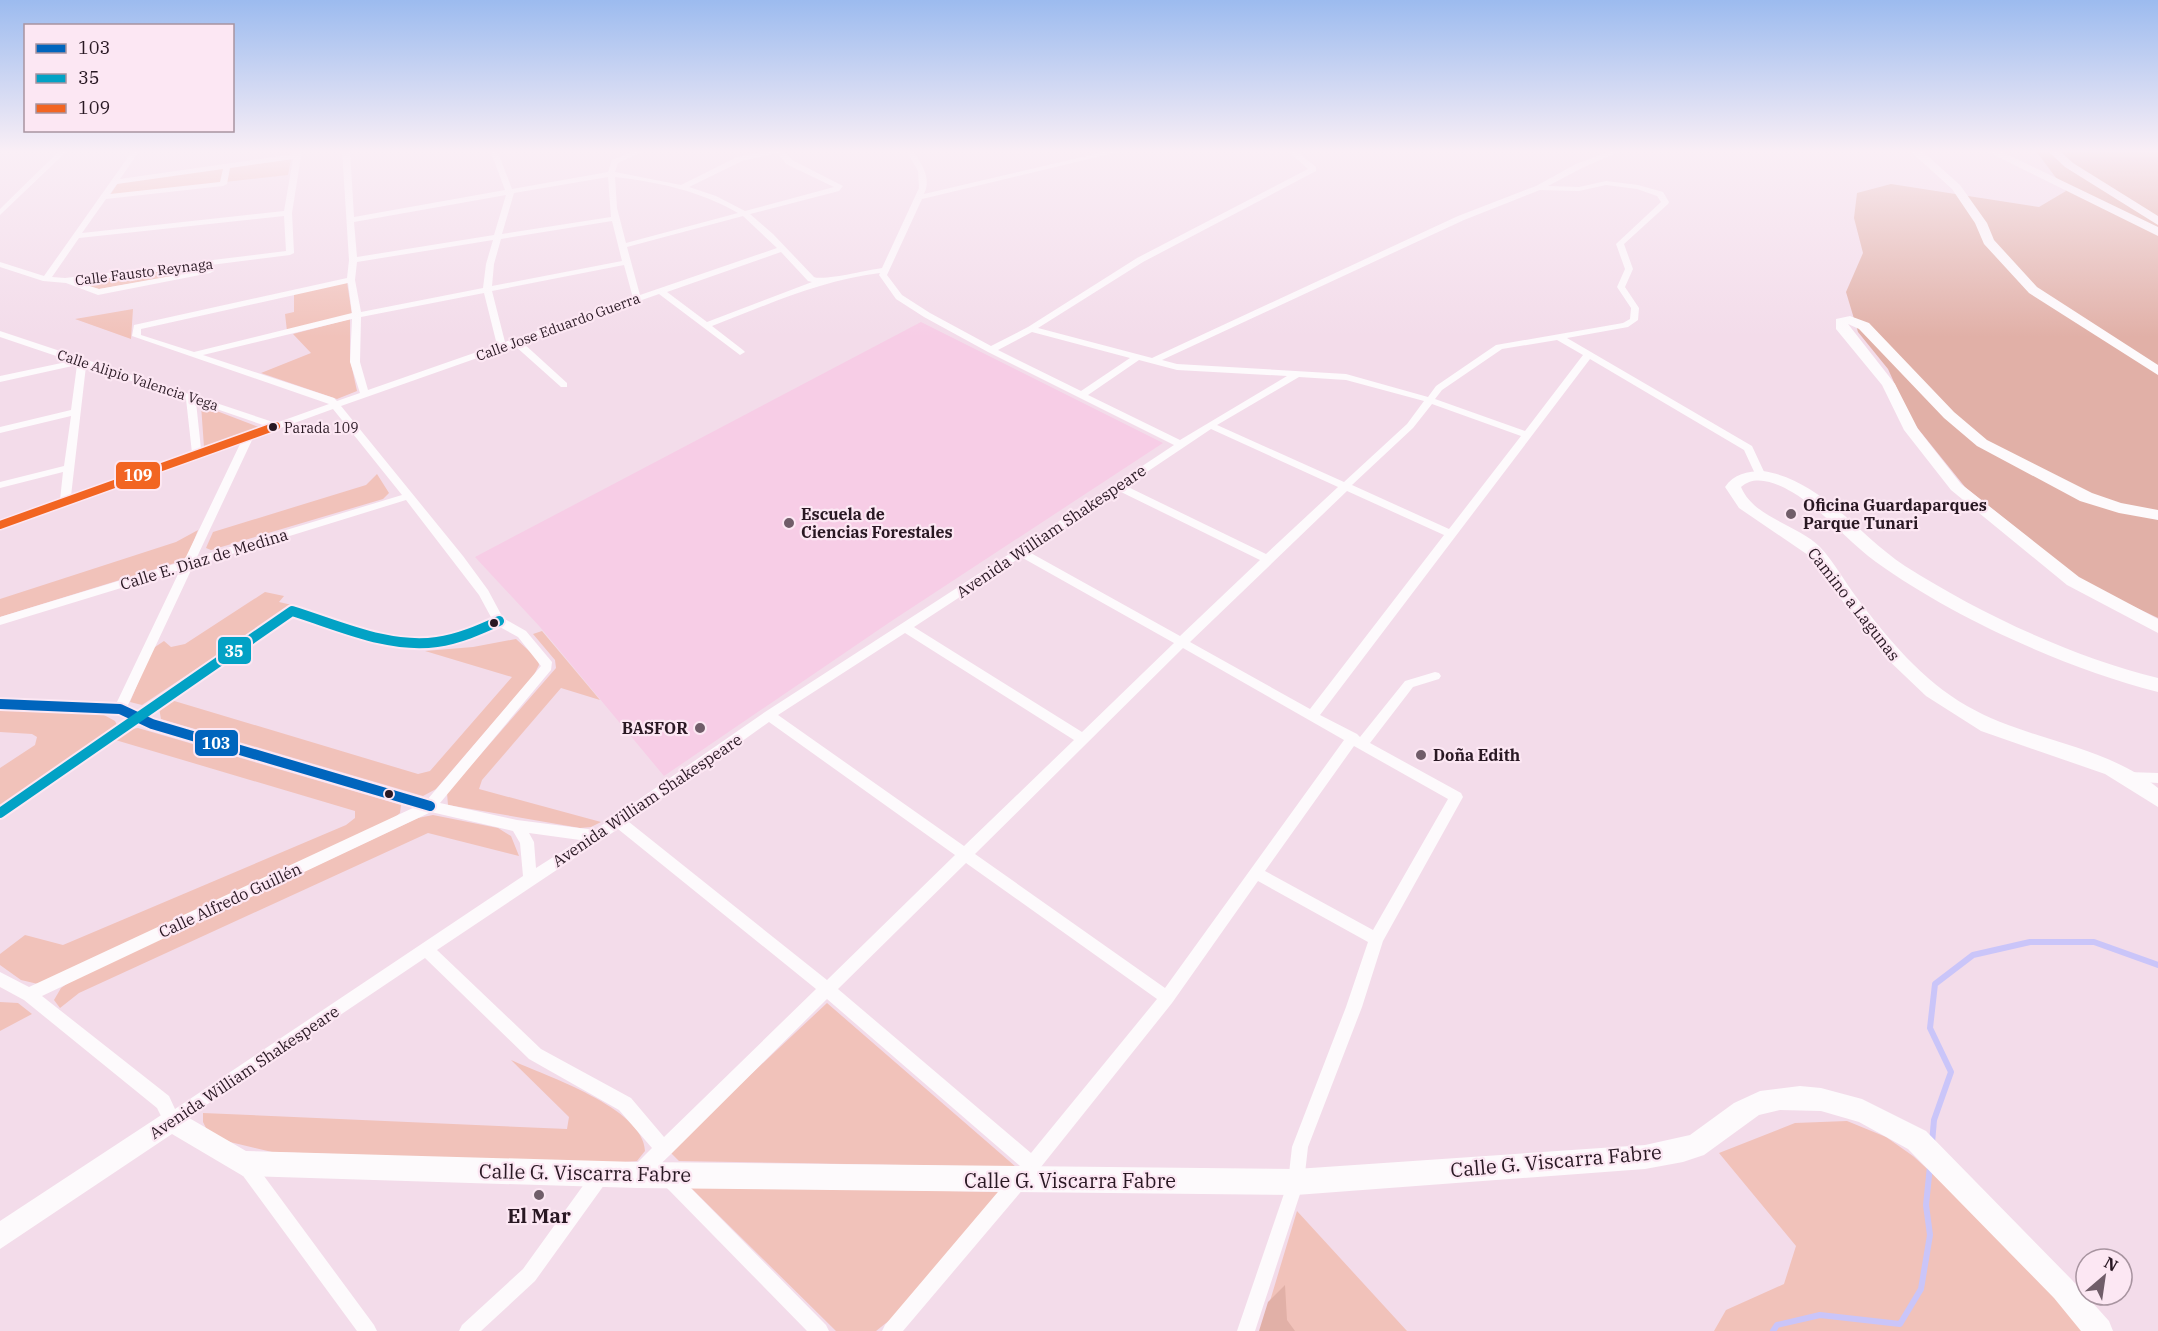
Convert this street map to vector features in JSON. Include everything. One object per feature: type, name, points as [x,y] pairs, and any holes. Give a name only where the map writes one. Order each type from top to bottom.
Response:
[{"type":"street","points":[[46,279],[93,212]]},
{"type":"street","points":[[350,212],[353,260],[351,280],[357,315],[355,362],[365,394]]},
{"type":"street","points":[[350,220],[397,212]]},
{"type":"street","points":[[502,347],[487,289],[504,212]]},
{"type":"street","points":[[615,212],[637,298]]},
{"type":"street","points":[[623,246],[746,212]]},
{"type":"street","points":[[912,212],[883,275],[899,297],[991,350],[1180,444]]},
{"type":"street","points":[[991,350],[1031,329],[1140,260],[1231,212]]},
{"type":"street","points":[[1153,361],[1476,212]]},
{"type":"street","points":[[637,1175],[967,855],[1083,738],[1410,426],[1439,388],[1499,347],[1625,325],[1634,320],[1635,308],[1621,287],[1629,269],[1620,244],[1654,212]]},
{"type":"street","points":[[1973,212],[1981,223],[1988,241],[2033,290],[2158,371]]},
{"type":"street","points":[[2117,212],[2158,232]]},
{"type":"street","points":[[2144,212],[2158,221]]},
{"type":"street","points":[[76,236],[288,213]]},
{"type":"street","name":"Calle Fausto Reynaga","points":[[0,264],[46,279],[65,281],[290,253],[288,213]]},
{"type":"street","points":[[743,213],[811,279],[821,283]]},
{"type":"street","points":[[353,260],[617,218]]},
{"type":"street","name":"Calle Jose Eduardo Guerra","points":[[276,426],[781,249]]},
{"type":"street","points":[[65,281],[98,292],[278,255]]},
{"type":"street","points":[[191,356],[357,315],[628,262]]},
{"type":"street","points":[[705,326],[821,283],[867,271],[885,270]]},
{"type":"street","points":[[351,280],[137,327],[136,336],[191,356],[331,400],[471,576],[499,621],[522,634],[546,662],[547,667],[430,806]]},
{"type":"street","points":[[659,290],[740,352]]},
{"type":"street","points":[[2158,515],[2119,508],[2086,497],[1982,443],[1949,415],[1864,326],[1846,319],[1841,322],[1843,329],[1888,384],[1911,430],[1956,487],[2073,581],[2158,627]]},
{"type":"street","points":[[1031,329],[1153,361],[1199,369],[1299,372],[1346,377],[1429,400],[1525,434]]},
{"type":"street","name":"Calle Alipio Valencia Vega","points":[[0,334],[276,426]]},
{"type":"street","points":[[1559,337],[1587,356],[1748,448],[1761,476],[1781,480],[1807,495],[1883,559],[1955,604],[2095,667],[2158,685]]},
{"type":"street","points":[[516,342],[564,385]]},
{"type":"street","points":[[1313,715],[1525,434],[1577,372],[1587,356]]},
{"type":"street","points":[[1082,395],[1137,357]]},
{"type":"street","points":[[0,379],[82,361],[65,502]]},
{"type":"street","name":"Avenida William Shakespeare","points":[[0,1236],[530,879],[620,822],[770,716],[1022,552],[1180,444],[1299,372]]},
{"type":"street","points":[[190,396],[197,454]]},
{"type":"street","points":[[0,430],[76,412]]},
{"type":"street","points":[[1210,425],[1451,534]]},
{"type":"street","points":[[0,525],[276,426]]},
{"type":"street","points":[[120,709],[249,435]]},
{"type":"street","points":[[0,484],[68,468]]},
{"type":"street","name":"Camino a Lagunas","points":[[1761,476],[1741,478],[1736,482],[1734,495],[1740,502],[1804,541],[1881,643],[1917,681],[1958,710],[1989,726],[2128,777],[2158,799]]},
{"type":"street","points":[[1119,486],[1267,560]]},
{"type":"street","name":"Calle E. Diaz de Medina","points":[[0,621],[408,496]]},
{"type":"street","points":[[1022,552],[1456,797],[1376,939],[1300,1147],[1296,1182],[1246,1331]]},
{"type":"street","points":[[0,813],[292,611],[398,640],[426,644],[474,633],[499,621]]},
{"type":"street","points":[[904,627],[1083,738]]},
{"type":"street","points":[[891,1331],[1025,1173],[1167,998],[1256,873],[1358,740],[1409,684],[1435,676]]},
{"type":"street","points":[[0,704],[120,709],[152,724],[430,806],[517,826],[596,836]]},
{"type":"street","points":[[770,716],[1167,998]]},
{"type":"street","points":[[2128,777],[2158,778]]},
{"type":"street","name":"Calle Alfredo Guillén","points":[[29,995],[430,806]]},
{"type":"street","points":[[620,822],[827,989],[1025,1173]]},
{"type":"street","points":[[517,826],[527,842],[530,879]]},
{"type":"street","points":[[1256,873],[1376,939]]},
{"type":"street","points":[[427,950],[535,1054],[625,1104],[664,1149]]},
{"type":"street","name":"Calle G. Viscarra Fabre","points":[[2,983],[29,995],[163,1102],[172,1120],[243,1163],[637,1175],[1025,1173],[1296,1182],[1645,1157],[1695,1146],[1730,1119],[1759,1103],[1792,1098],[1816,1100],[1852,1107],[1894,1125],[1917,1140],[2063,1289],[2099,1331]]},
{"type":"street","points":[[243,1163],[368,1331]]},
{"type":"street","points":[[468,1331],[529,1275],[601,1174]]},
{"type":"street","points":[[666,1175],[820,1331]]},
{"type":"shaded area","points":[[1855,212],[2158,212],[2158,618],[2086,584],[1965,487],[1911,420],[1888,369],[1858,332],[1846,292],[1863,253],[1854,218]]},
{"type":"shaded area","points":[[201,266],[209,267],[204,271],[99,289],[79,284],[84,281]]},
{"type":"shaded area","points":[[347,282],[352,315],[287,331],[285,314],[294,312],[294,294]]},
{"type":"shaded area","points":[[133,309],[131,339],[75,319]]},
{"type":"shaded area","points":[[350,319],[350,359],[357,391],[337,399],[261,373],[311,353],[293,334]]},
{"type":"shaded area","name":"Escuela de Ciencias Forestales","points":[[921,322],[1163,443],[890,622],[664,776],[540,627],[475,557]]},
{"type":"shaded area","points":[[201,405],[261,428],[204,447]]},
{"type":"shaded area","points":[[377,474],[389,493],[383,499],[211,550],[206,548],[213,532],[366,485]]},
{"type":"shaded area","points":[[198,530],[188,556],[178,562],[0,617],[0,599],[176,542]]},
{"type":"shaded area","points":[[265,592],[284,596],[279,602],[292,605],[142,705],[130,702],[152,649],[164,641],[171,647],[185,644]]},
{"type":"shaded area","points":[[542,631],[600,700],[561,688],[482,780],[479,789],[601,822],[591,827],[580,828],[448,805],[447,793],[556,668],[555,660],[533,634]]},
{"type":"shaded area","points":[[516,639],[538,659],[539,665],[534,675],[436,789],[423,796],[161,719],[159,708],[171,700],[418,774],[430,771],[512,677],[425,651],[473,647]]},
{"type":"shaded area","points":[[0,708],[104,715],[115,721],[117,725],[0,807],[0,768],[35,745],[37,737],[32,734],[0,732]]},
{"type":"shaded area","points":[[138,728],[401,805],[400,813],[393,819],[38,984],[21,980],[0,965],[0,954],[25,935],[63,945],[346,825],[355,818],[355,811],[112,739],[127,730]]},
{"type":"shaded area","points":[[433,815],[498,828],[511,836],[519,856],[428,833],[79,993],[60,1008],[54,1000],[61,988],[71,981],[418,818]]},
{"type":"shaded area","points":[[0,1002],[18,1003],[32,1014],[0,1031]]},
{"type":"shaded area","points":[[827,1003],[1016,1167],[679,1161],[669,1151]]},
{"type":"shaded area","points":[[511,1060],[569,1084],[611,1108],[629,1121],[640,1135],[645,1151],[637,1161],[614,1163],[272,1152],[230,1142],[208,1132],[203,1122],[203,1113],[567,1129],[569,1117]]},
{"type":"shaded area","points":[[1847,1121],[1886,1137],[1913,1156],[2049,1279],[2093,1331],[1714,1331],[1726,1310],[1784,1284],[1796,1246],[1719,1153],[1795,1123]]},
{"type":"shaded area","points":[[689,1186],[1000,1192],[915,1300],[876,1331],[836,1331]]},
{"type":"shaded area","points":[[1297,1211],[1407,1331],[1261,1331]]},
{"type":"shaded area","points":[[1285,1285],[1287,1320],[1295,1331],[1259,1331],[1268,1302]]},
{"type":"waterway","points":[[1932,1143],[1934,1120],[1951,1072],[1930,1028],[1935,984],[1973,955],[2030,942],[2094,942],[2158,965]]},
{"type":"waterway","points":[[1773,1331],[1777,1325],[1820,1315],[1900,1324],[1921,1289],[1930,1235],[1926,1205],[1930,1166]]},
{"type":"transit line","name":"109","points":[[0,525],[276,426]]},
{"type":"transit line","name":"35","points":[[0,813],[292,611],[377,637],[411,643],[446,641],[499,621]]},
{"type":"transit line","name":"103","points":[[0,704],[120,709],[152,724],[430,806]]},
{"type":"place","name":"Parada 109","points":[[273,427]]},
{"type":"place","name":"Oficina Guardaparques Parque Tunari","points":[[1791,514]]},
{"type":"place","name":"Escuela de Ciencias Forestales","points":[[789,523]]},
{"type":"place","name":"BASFOR","points":[[700,728]]},
{"type":"place","name":"Doña Edith","points":[[1421,755]]},
{"type":"place","name":"El Mar","points":[[539,1195]]}]
